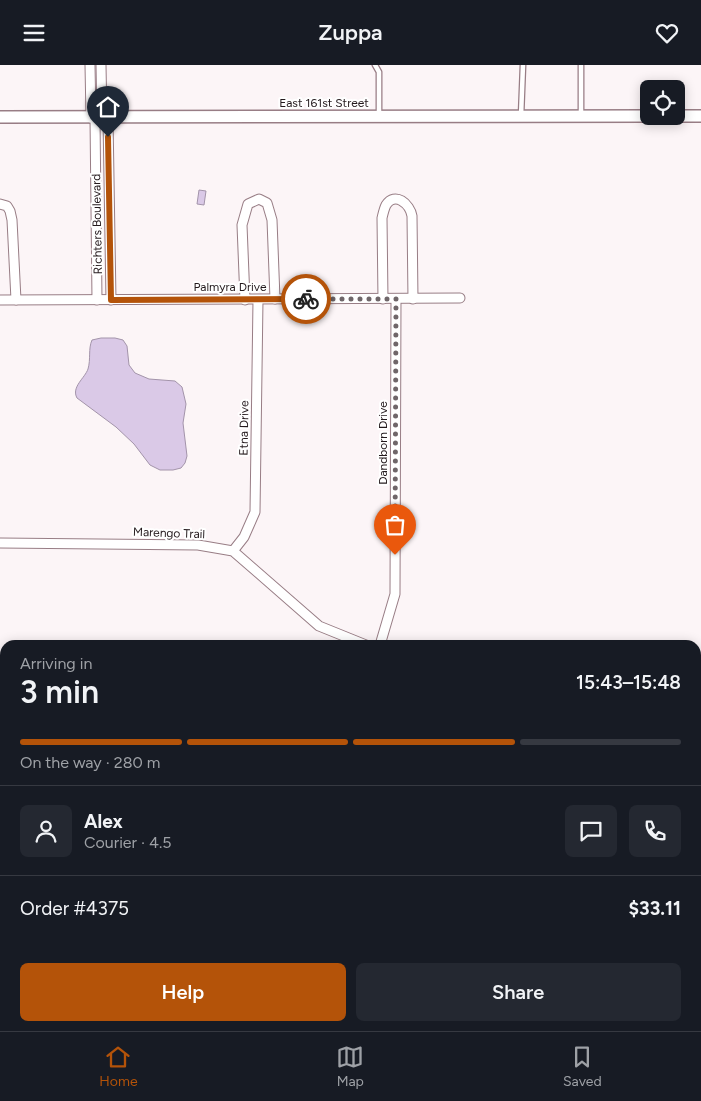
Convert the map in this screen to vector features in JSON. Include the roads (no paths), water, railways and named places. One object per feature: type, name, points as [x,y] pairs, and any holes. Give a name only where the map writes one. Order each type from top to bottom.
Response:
[{"type":"street","points":[[90,65],[99,118]]},
{"type":"street","points":[[99,118],[101,65]]},
{"type":"street","name":"East 161st Street","points":[[0,117],[640,116]]},
{"type":"street","points":[[685,116],[701,116]]},
{"type":"street","name":"Richters Boulevard","points":[[97,300],[99,118]]},
{"type":"street","name":"Richters Boulevard","points":[[99,118],[111,300]]},
{"type":"street","points":[[245,299],[242,225],[248,204],[259,199],[267,203],[272,220],[275,299]]},
{"type":"street","points":[[383,299],[382,217],[385,206],[391,200],[398,199],[405,202],[411,210],[412,216],[412,299]]},
{"type":"street","points":[[0,204],[7,206],[10,211],[16,300]]},
{"type":"street","name":"Dandborn Drive","points":[[381,640],[394,594],[396,299]]},
{"type":"street","name":"Palmyra Drive","points":[[0,300],[460,299]]},
{"type":"street","name":"Etna Drive","points":[[233,551],[244,537],[255,512],[258,300]]},
{"type":"street","name":"Marengo Trail","points":[[0,543],[198,545],[233,551]]},
{"type":"street","points":[[233,551],[319,626],[354,640]]},
{"type":"lane","points":[[375,65],[379,72],[379,117]]},
{"type":"lane","points":[[521,116],[523,65]]},
{"type":"lane","points":[[581,65],[581,116]]}]
